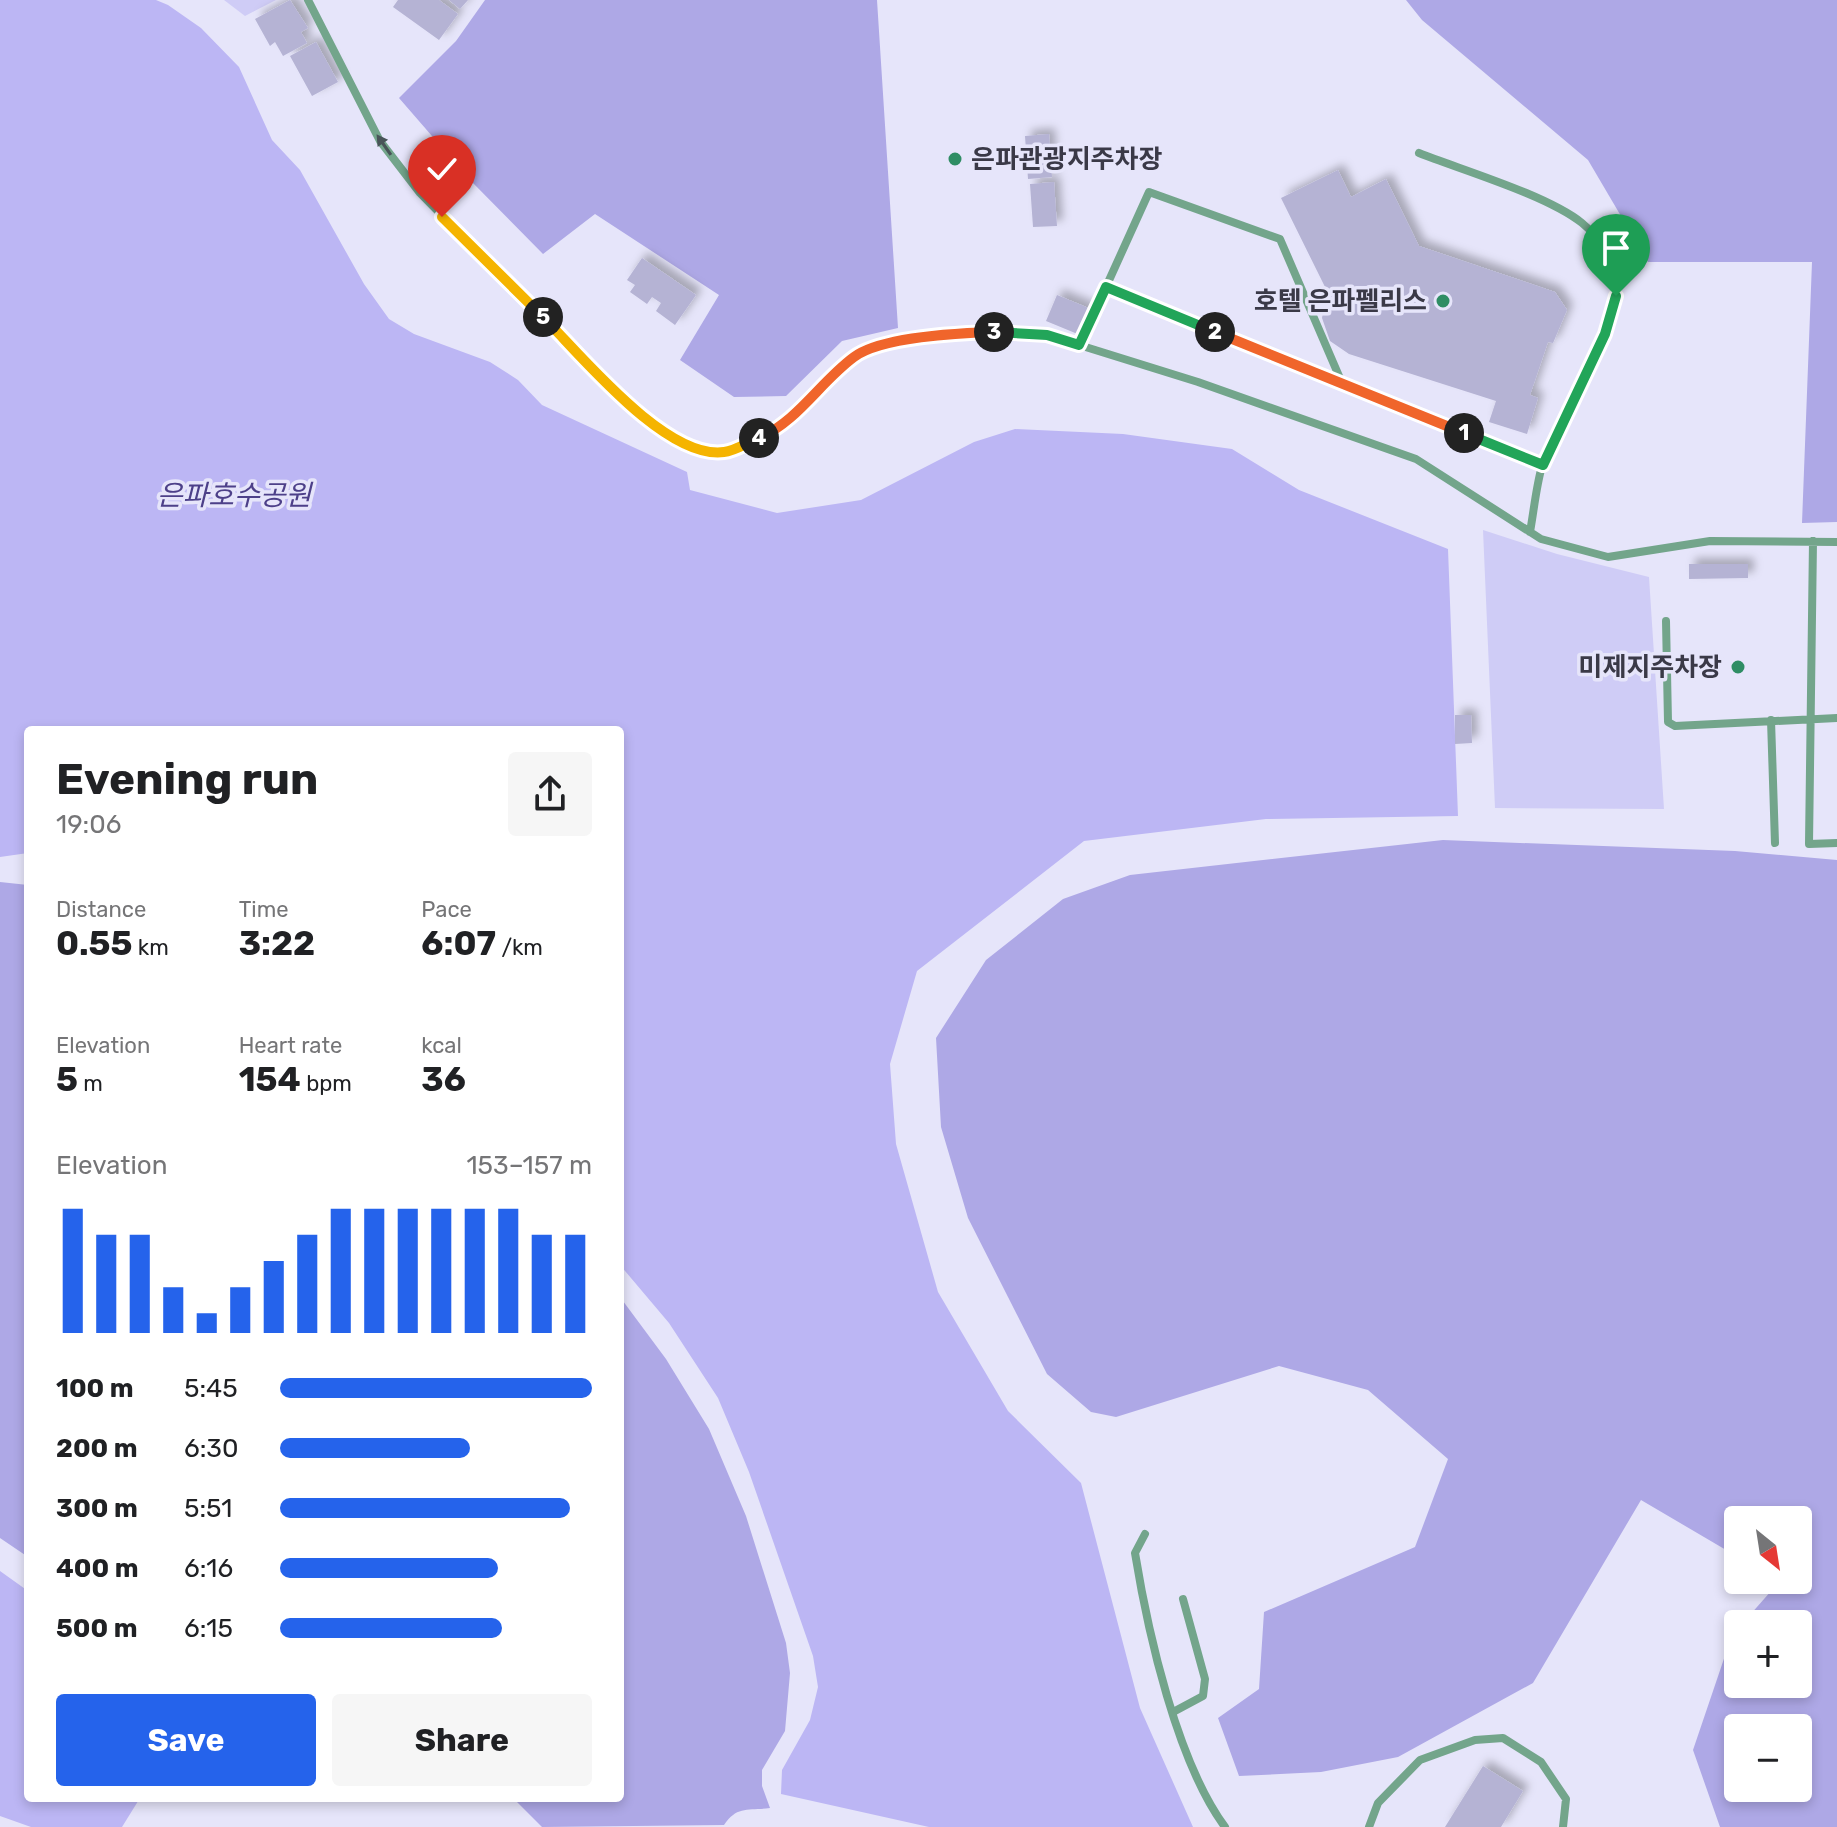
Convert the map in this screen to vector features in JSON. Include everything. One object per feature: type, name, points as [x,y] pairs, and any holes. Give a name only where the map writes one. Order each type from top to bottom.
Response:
[{"type":"lane","points":[[308,0],[380,141],[420,193],[627,404],[659,430],[701,448],[724,452],[770,433],[814,397],[855,356],[888,345],[991,331],[1047,335],[1198,382],[1416,459],[1541,539],[1608,557],[1710,541],[1837,542]]},
{"type":"lane","points":[[1419,153],[1524,193],[1582,223],[1603,248],[1616,276],[1616,296],[1605,334],[1543,465],[1530,532]]},
{"type":"lane","points":[[1079,345],[1149,192],[1280,239],[1342,383]]},
{"type":"lane","points":[[1106,287],[1543,465]]},
{"type":"lane","points":[[1813,541],[1809,844],[1837,843]]},
{"type":"lane","points":[[1666,621],[1668,722],[1675,726],[1837,718]]},
{"type":"lane","points":[[1771,720],[1775,843]]},
{"type":"lane","points":[[1145,1534],[1135,1553],[1145,1607],[1189,1762],[1225,1827]]},
{"type":"lane","points":[[1175,1711],[1203,1696],[1205,1679],[1183,1599]]},
{"type":"lane","points":[[1369,1827],[1378,1803],[1420,1760],[1475,1740],[1503,1738],[1541,1762],[1558,1787],[1566,1799],[1563,1827]]},
{"type":"shaded area","points":[[224,0],[276,0],[245,16]]},
{"type":"shaded area","points":[[485,0],[877,0],[898,328],[842,341],[786,396],[734,397],[680,360],[719,295],[595,214],[543,254],[471,181],[399,98],[456,41]]},
{"type":"shaded area","points":[[1406,0],[1837,0],[1837,522],[1802,523],[1812,262],[1648,262],[1588,160],[1422,20]]},
{"type":"shaded area","points":[[1483,530],[1557,554],[1649,577],[1664,809],[1495,808]]},
{"type":"shaded area","points":[[1443,840],[1735,851],[1837,860],[1837,1827],[1720,1827],[1693,1750],[1724,1659],[1724,1698],[1812,1698],[1812,1610],[1754,1610],[1768,1594],[1812,1594],[1812,1506],[1724,1506],[1724,1549],[1641,1500],[1533,1683],[1398,1757],[1321,1772],[1239,1776],[1218,1718],[1259,1689],[1264,1612],[1415,1547],[1448,1459],[1368,1390],[1279,1366],[1116,1417],[1091,1412],[1047,1374],[968,1218],[941,1127],[936,1038],[986,960],[1063,899],[1130,875]]},
{"type":"shaded area","points":[[0,882],[24,885],[24,1554],[0,1538]]},
{"type":"shaded area","points":[[624,1302],[666,1359],[709,1429],[746,1516],[786,1643],[790,1673],[785,1731],[762,1770],[762,1786],[770,1808],[739,1812],[724,1825],[542,1827],[517,1802],[624,1802]]},
{"type":"water","name":"은파호수공원","points":[[0,0],[156,0],[201,28],[239,67],[272,140],[300,170],[364,284],[389,319],[414,334],[490,362],[518,380],[542,405],[687,472],[690,490],[777,513],[861,500],[974,442],[1015,429],[1123,434],[1232,449],[1299,490],[1448,549],[1458,816],[1266,819],[1084,841],[917,971],[890,1064],[896,1144],[938,1292],[1008,1411],[1081,1483],[1140,1708],[1193,1827],[929,1827],[781,1794],[782,1770],[810,1720],[818,1687],[813,1656],[749,1472],[718,1398],[669,1323],[624,1270],[624,726],[24,726],[24,854],[0,857]]},
{"type":"water","points":[[0,1571],[24,1588],[24,1802],[138,1802],[122,1827],[31,1827],[0,1816]]},
{"type":"building","points":[[290,0],[308,28],[301,32],[307,43],[283,56],[275,42],[270,46],[255,19]]},
{"type":"building","points":[[398,0],[439,0],[458,14],[439,40],[393,7]]},
{"type":"building","points":[[449,0],[468,0],[460,9]]},
{"type":"building","points":[[316,42],[338,82],[312,96],[290,56]]},
{"type":"building","points":[[1049,134],[1052,177],[1028,179],[1025,136]]},
{"type":"building","name":"호텔 은파펠리스","points":[[1338,170],[1351,197],[1386,179],[1419,246],[1555,292],[1567,310],[1553,343],[1548,342],[1530,395],[1538,398],[1527,434],[1489,422],[1496,401],[1349,354],[1330,341],[1322,318],[1327,291],[1281,198]]},
{"type":"building","points":[[1054,182],[1057,226],[1033,227],[1030,184]]},
{"type":"building","points":[[642,258],[696,295],[675,325],[656,311],[661,303],[652,297],[647,304],[630,292],[635,285],[627,280]]},
{"type":"building","points":[[1057,295],[1091,309],[1080,335],[1046,321]]},
{"type":"building","points":[[1689,564],[1748,564],[1748,578],[1689,579]]},
{"type":"building","points":[[1455,715],[1471,715],[1472,743],[1455,744]]},
{"type":"building","points":[[1483,1766],[1523,1791],[1501,1827],[1445,1827]]},
{"type":"place","name":"은파관광지주차장","points":[[955,159]]},
{"type":"place","name":"호텔 은파펠리스","points":[[1443,301]]},
{"type":"place","name":"미제지주차장","points":[[1738,667]]},
{"type":"route","points":[[442,217],[627,404],[659,430],[689,444],[724,452],[770,433],[814,397],[855,356],[888,345],[991,331],[1047,335],[1079,345],[1106,287],[1543,465],[1605,334],[1616,296]]}]
